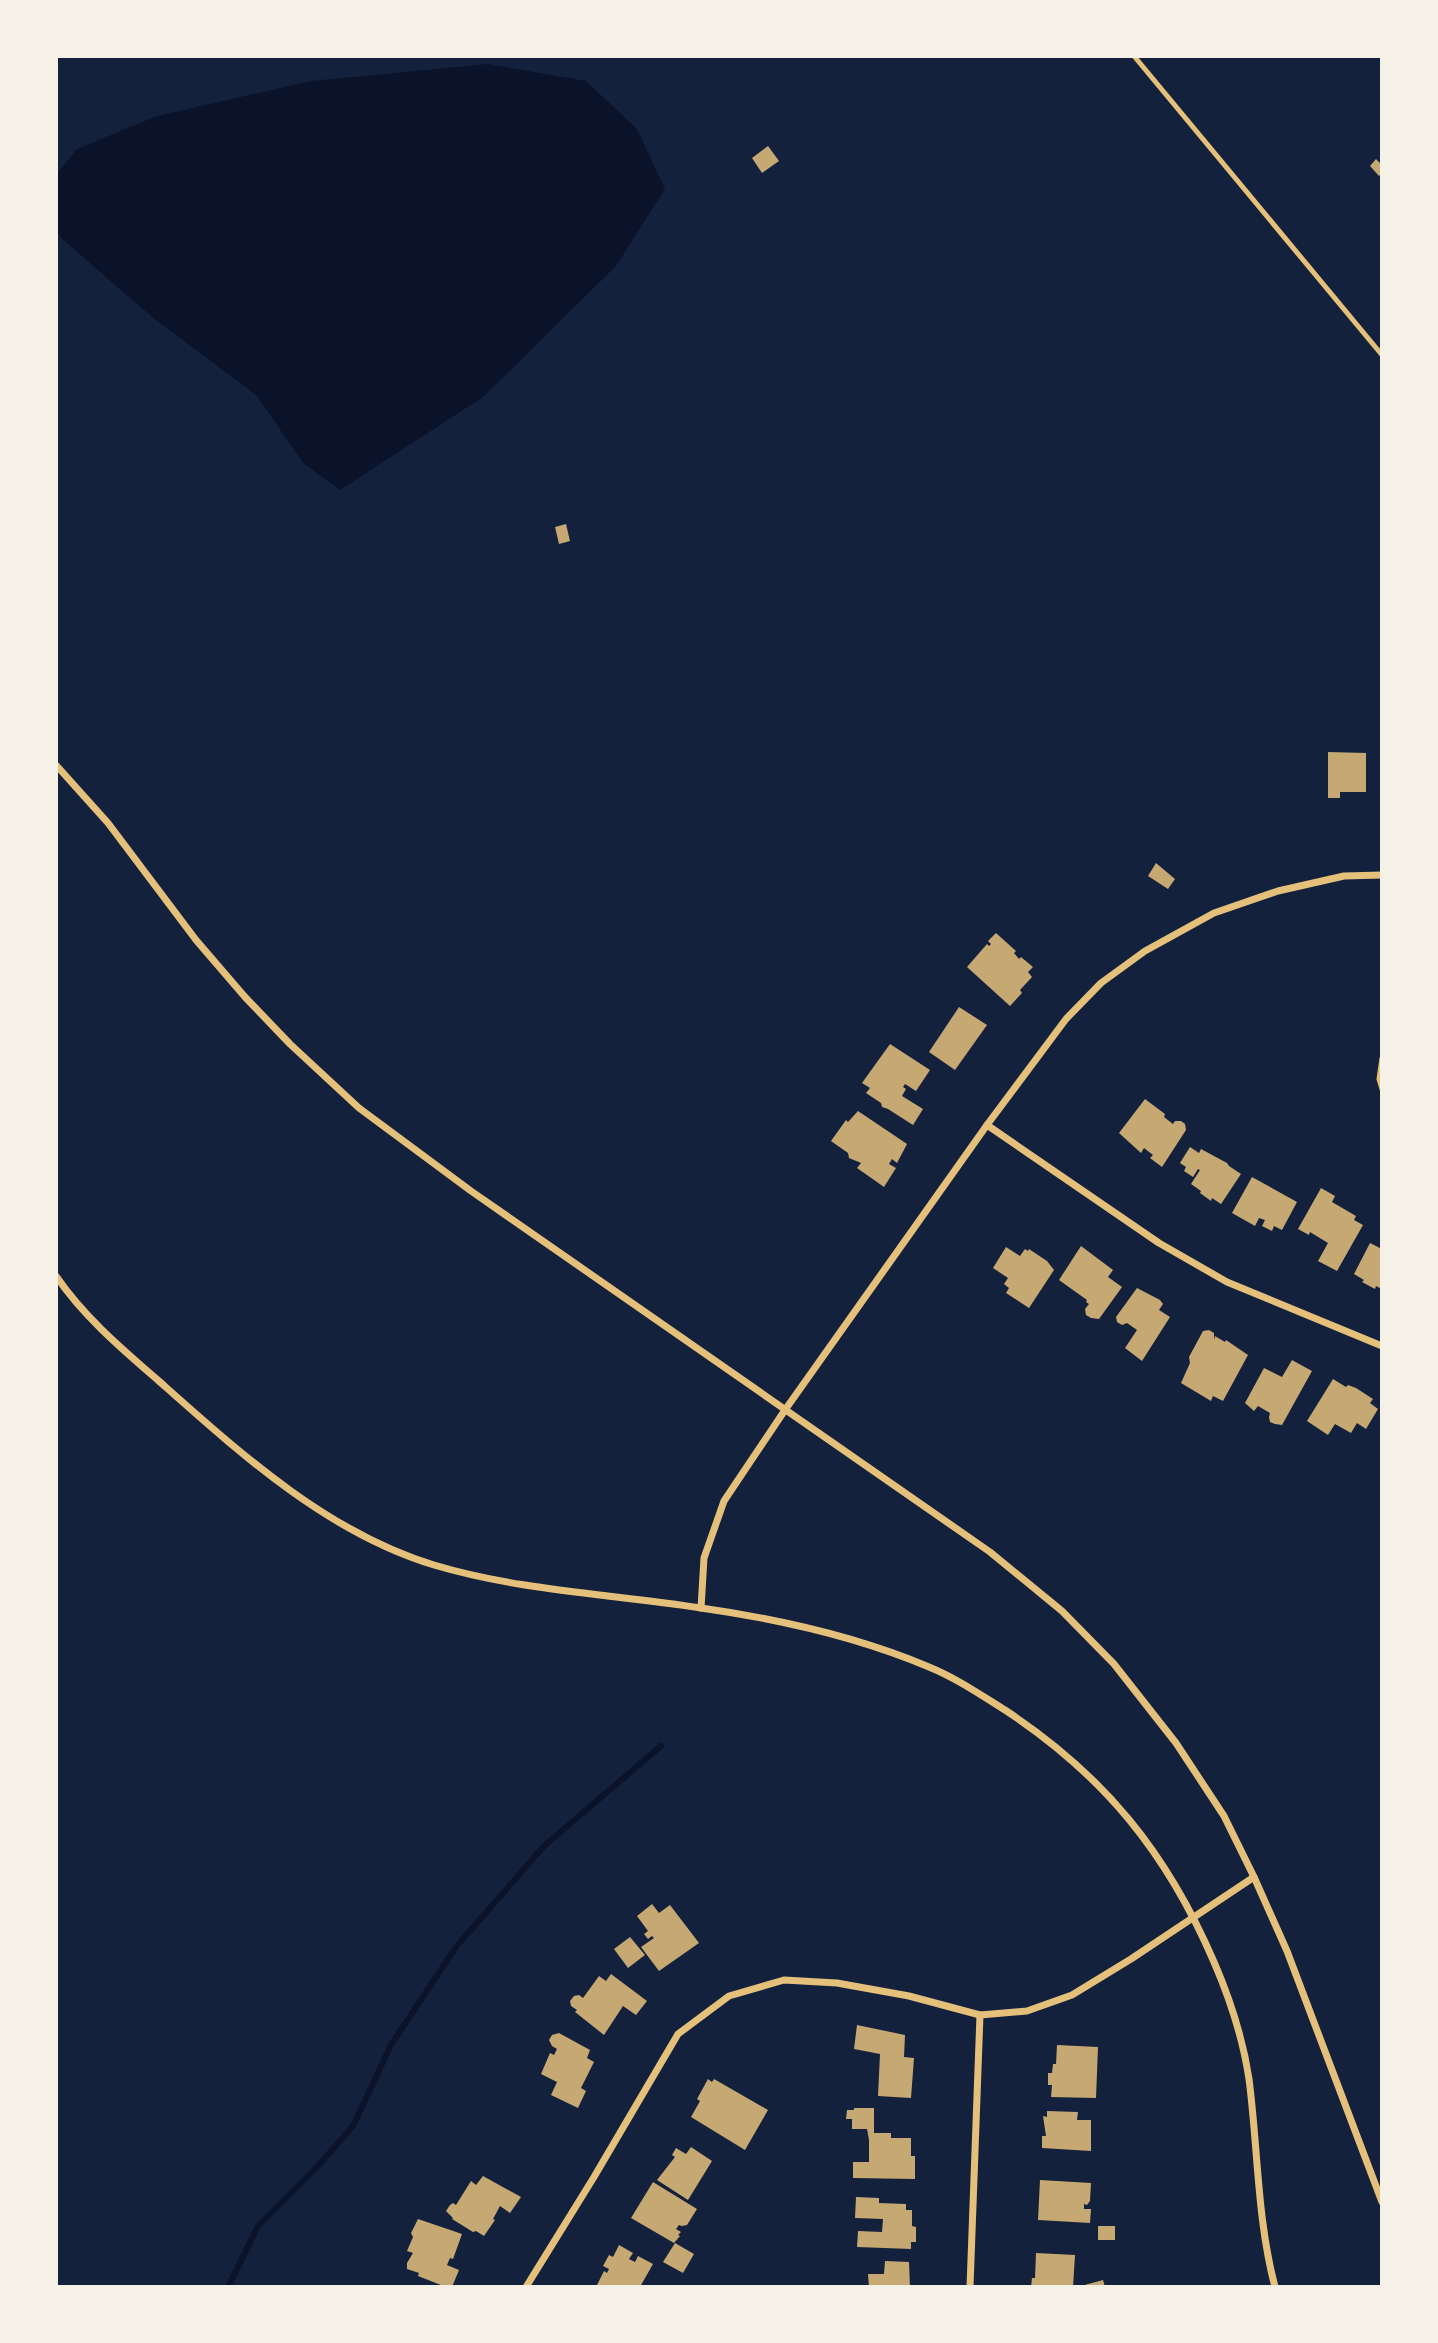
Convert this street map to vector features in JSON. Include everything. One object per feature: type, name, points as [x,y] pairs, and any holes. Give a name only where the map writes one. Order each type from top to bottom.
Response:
[{"type":"street","points":[[56,765],[108,823],[196,940],[246,997],[290,1044],[359,1108],[471,1191],[990,1552],[1062,1611],[1114,1664],[1177,1743],[1223,1816],[1254,1877],[1287,1951],[1382,2202]]},
{"type":"street","points":[[701,1608],[704,1558],[724,1502],[785,1410],[987,1125],[1066,1019],[1101,983],[1145,951],[1214,913],[1278,891],[1344,876],[1382,875]]},
{"type":"street","points":[[987,1125],[1159,1243],[1227,1282],[1382,1346]]},
{"type":"street","points":[[56,1276],[73,1301],[115,1342],[256,1465],[310,1504],[370,1540],[431,1564],[501,1582],[701,1608],[799,1625],[863,1643],[933,1668],[1041,1734],[1084,1770],[1128,1816],[1159,1858],[1193,1917],[1213,1961],[1235,2016],[1248,2075],[1266,2253],[1275,2287]]},
{"type":"street","points":[[526,2287],[678,2034],[729,1996],[784,1980],[837,1983],[909,1996],[980,2015],[1027,2011],[1072,1995],[1254,1877]]},
{"type":"street","points":[[970,2287],[980,2015]]},
{"type":"lane","points":[[1134,56],[1382,355]]},
{"type":"lane","points":[[1382,1058],[1379,1079],[1382,1089]]},
{"type":"water","points":[[488,64],[586,81],[637,129],[665,189],[616,266],[483,397],[340,490],[303,463],[257,396],[157,321],[63,240],[56,230],[56,175],[77,149],[157,116],[311,81]]},
{"type":"building","points":[[768,146],[779,161],[762,173],[752,158]]},
{"type":"building","points":[[1376,159],[1382,165],[1382,173],[1379,176],[1370,166]]},
{"type":"building","points":[[566,524],[570,541],[559,544],[555,527]]},
{"type":"building","points":[[1328,752],[1366,753],[1366,792],[1340,792],[1340,798],[1328,798]]},
{"type":"building","points":[[1156,863],[1175,879],[1168,889],[1148,876]]},
{"type":"building","points":[[996,933],[1016,951],[1014,953],[1019,959],[1021,957],[1033,967],[1028,972],[1032,977],[1010,1006],[967,967],[987,944],[991,944],[988,941]]},
{"type":"building","points":[[959,1007],[987,1025],[955,1070],[929,1052]]},
{"type":"building","points":[[890,1044],[930,1070],[916,1091],[905,1084],[903,1087],[906,1089],[902,1096],[923,1109],[913,1125],[882,1107],[881,1103],[866,1093],[870,1088],[862,1083]]},
{"type":"building","points":[[1145,1099],[1165,1114],[1164,1117],[1173,1124],[1175,1121],[1181,1121],[1185,1124],[1186,1130],[1162,1167],[1150,1158],[1153,1155],[1144,1148],[1141,1153],[1119,1133]]},
{"type":"building","points":[[858,1111],[907,1144],[897,1163],[892,1159],[889,1164],[896,1168],[884,1187],[857,1168],[861,1163],[849,1158],[848,1153],[831,1141],[846,1120],[848,1122]]},
{"type":"building","points":[[1190,1147],[1199,1153],[1201,1149],[1241,1174],[1221,1204],[1212,1198],[1211,1201],[1191,1184],[1200,1170],[1198,1169],[1193,1177],[1184,1171],[1186,1167],[1180,1163]]},
{"type":"building","points":[[1252,1177],[1297,1202],[1282,1230],[1274,1226],[1272,1231],[1262,1226],[1265,1220],[1259,1218],[1255,1226],[1232,1213]]},
{"type":"building","points":[[1321,1188],[1335,1196],[1332,1202],[1356,1216],[1354,1220],[1363,1225],[1337,1271],[1318,1261],[1328,1243],[1310,1232],[1309,1235],[1298,1229]]},
{"type":"building","points":[[1370,1243],[1382,1249],[1382,1289],[1376,1286],[1375,1289],[1354,1274]]},
{"type":"building","points":[[1081,1246],[1113,1270],[1108,1277],[1122,1287],[1099,1319],[1086,1315],[1085,1309],[1089,1304],[1087,1300],[1059,1280]]},
{"type":"building","points":[[1006,1247],[1020,1256],[1025,1249],[1029,1249],[1047,1261],[1054,1270],[1029,1308],[1006,1293],[1009,1288],[1004,1284],[1008,1278],[993,1268]]},
{"type":"building","points":[[1137,1288],[1160,1300],[1163,1304],[1159,1310],[1170,1317],[1142,1361],[1125,1348],[1137,1330],[1127,1323],[1122,1325],[1117,1322],[1116,1317]]},
{"type":"building","points":[[1203,1331],[1214,1333],[1214,1340],[1215,1336],[1225,1342],[1226,1340],[1248,1355],[1223,1401],[1213,1396],[1211,1401],[1181,1383],[1190,1363],[1189,1357]]},
{"type":"building","points":[[1292,1360],[1312,1371],[1282,1425],[1275,1424],[1270,1422],[1270,1413],[1258,1406],[1254,1411],[1245,1403],[1264,1368],[1282,1377]]},
{"type":"building","points":[[1333,1379],[1346,1387],[1348,1385],[1356,1388],[1373,1399],[1370,1403],[1378,1409],[1366,1429],[1357,1423],[1351,1433],[1335,1424],[1328,1435],[1307,1421]]},
{"type":"building","points":[[652,1904],[659,1913],[670,1905],[699,1943],[659,1971],[641,1947],[654,1938],[652,1936],[648,1939],[644,1934],[648,1931],[637,1916]]},
{"type":"building","points":[[630,1937],[645,1955],[628,1968],[614,1949]]},
{"type":"building","points":[[611,1974],[647,2001],[636,2015],[623,2006],[604,2035],[575,2012],[577,2010],[571,2006],[570,2001],[574,1996],[583,1998],[599,1976],[606,1981]]},
{"type":"building","points":[[857,2025],[905,2035],[904,2057],[914,2058],[911,2098],[878,2096],[880,2054],[854,2049]]},
{"type":"building","points":[[559,2033],[590,2050],[587,2058],[594,2062],[581,2088],[586,2091],[578,2108],[551,2095],[557,2082],[541,2074],[550,2053],[554,2055],[557,2049],[549,2040],[552,2035]]},
{"type":"building","points":[[1057,2045],[1098,2047],[1096,2098],[1051,2097],[1052,2085],[1048,2085],[1048,2073],[1052,2073],[1053,2064],[1056,2064]]},
{"type":"building","points":[[708,2079],[712,2082],[714,2079],[768,2110],[745,2150],[691,2117]]},
{"type":"building","points":[[874,2108],[874,2133],[891,2133],[891,2138],[911,2138],[911,2156],[915,2156],[915,2179],[853,2178],[853,2162],[869,2162],[867,2129],[852,2129],[852,2119],[846,2119],[847,2110]]},
{"type":"building","points":[[1047,2111],[1078,2112],[1077,2120],[1091,2120],[1091,2151],[1042,2148],[1042,2136],[1046,2136],[1043,2116],[1047,2117]]},
{"type":"building","points":[[691,2147],[712,2161],[688,2200],[657,2180],[675,2157],[672,2155],[676,2148],[686,2154]]},
{"type":"building","points":[[483,2176],[521,2197],[510,2213],[500,2206],[493,2219],[495,2220],[484,2236],[452,2219],[446,2211],[453,2203],[456,2205],[471,2181],[476,2185]]},
{"type":"building","points":[[1040,2180],[1091,2183],[1090,2201],[1087,2205],[1084,2204],[1084,2209],[1091,2209],[1090,2223],[1038,2220]]},
{"type":"building","points":[[653,2182],[697,2209],[687,2225],[679,2225],[676,2229],[681,2232],[674,2243],[631,2218]]},
{"type":"building","points":[[856,2197],[879,2198],[879,2203],[906,2204],[906,2210],[912,2210],[912,2226],[916,2227],[916,2242],[911,2242],[911,2249],[857,2247],[858,2231],[882,2232],[883,2219],[855,2218]]},
{"type":"building","points":[[418,2219],[462,2234],[453,2259],[450,2258],[447,2265],[459,2270],[452,2287],[418,2276],[419,2273],[407,2269],[407,2263],[413,2253],[407,2251]]},
{"type":"building","points":[[1098,2226],[1115,2226],[1115,2240],[1098,2240]]},
{"type":"building","points":[[675,2243],[694,2254],[683,2273],[663,2262]]},
{"type":"building","points":[[619,2245],[633,2253],[629,2259],[635,2262],[638,2256],[653,2264],[640,2287],[596,2287],[604,2271],[607,2273],[609,2269],[603,2266],[609,2255],[613,2257]]},
{"type":"building","points":[[1036,2253],[1075,2255],[1073,2287],[1031,2287],[1032,2278],[1035,2278]]},
{"type":"building","points":[[885,2261],[909,2262],[910,2287],[869,2287],[868,2274],[884,2274]]},
{"type":"building","points":[[1103,2280],[1105,2287],[1081,2287],[1081,2286]]},
{"type":"waterway","points":[[228,2287],[258,2226],[317,2167],[353,2126],[391,2045],[456,1947],[543,1847],[661,1746]]}]
